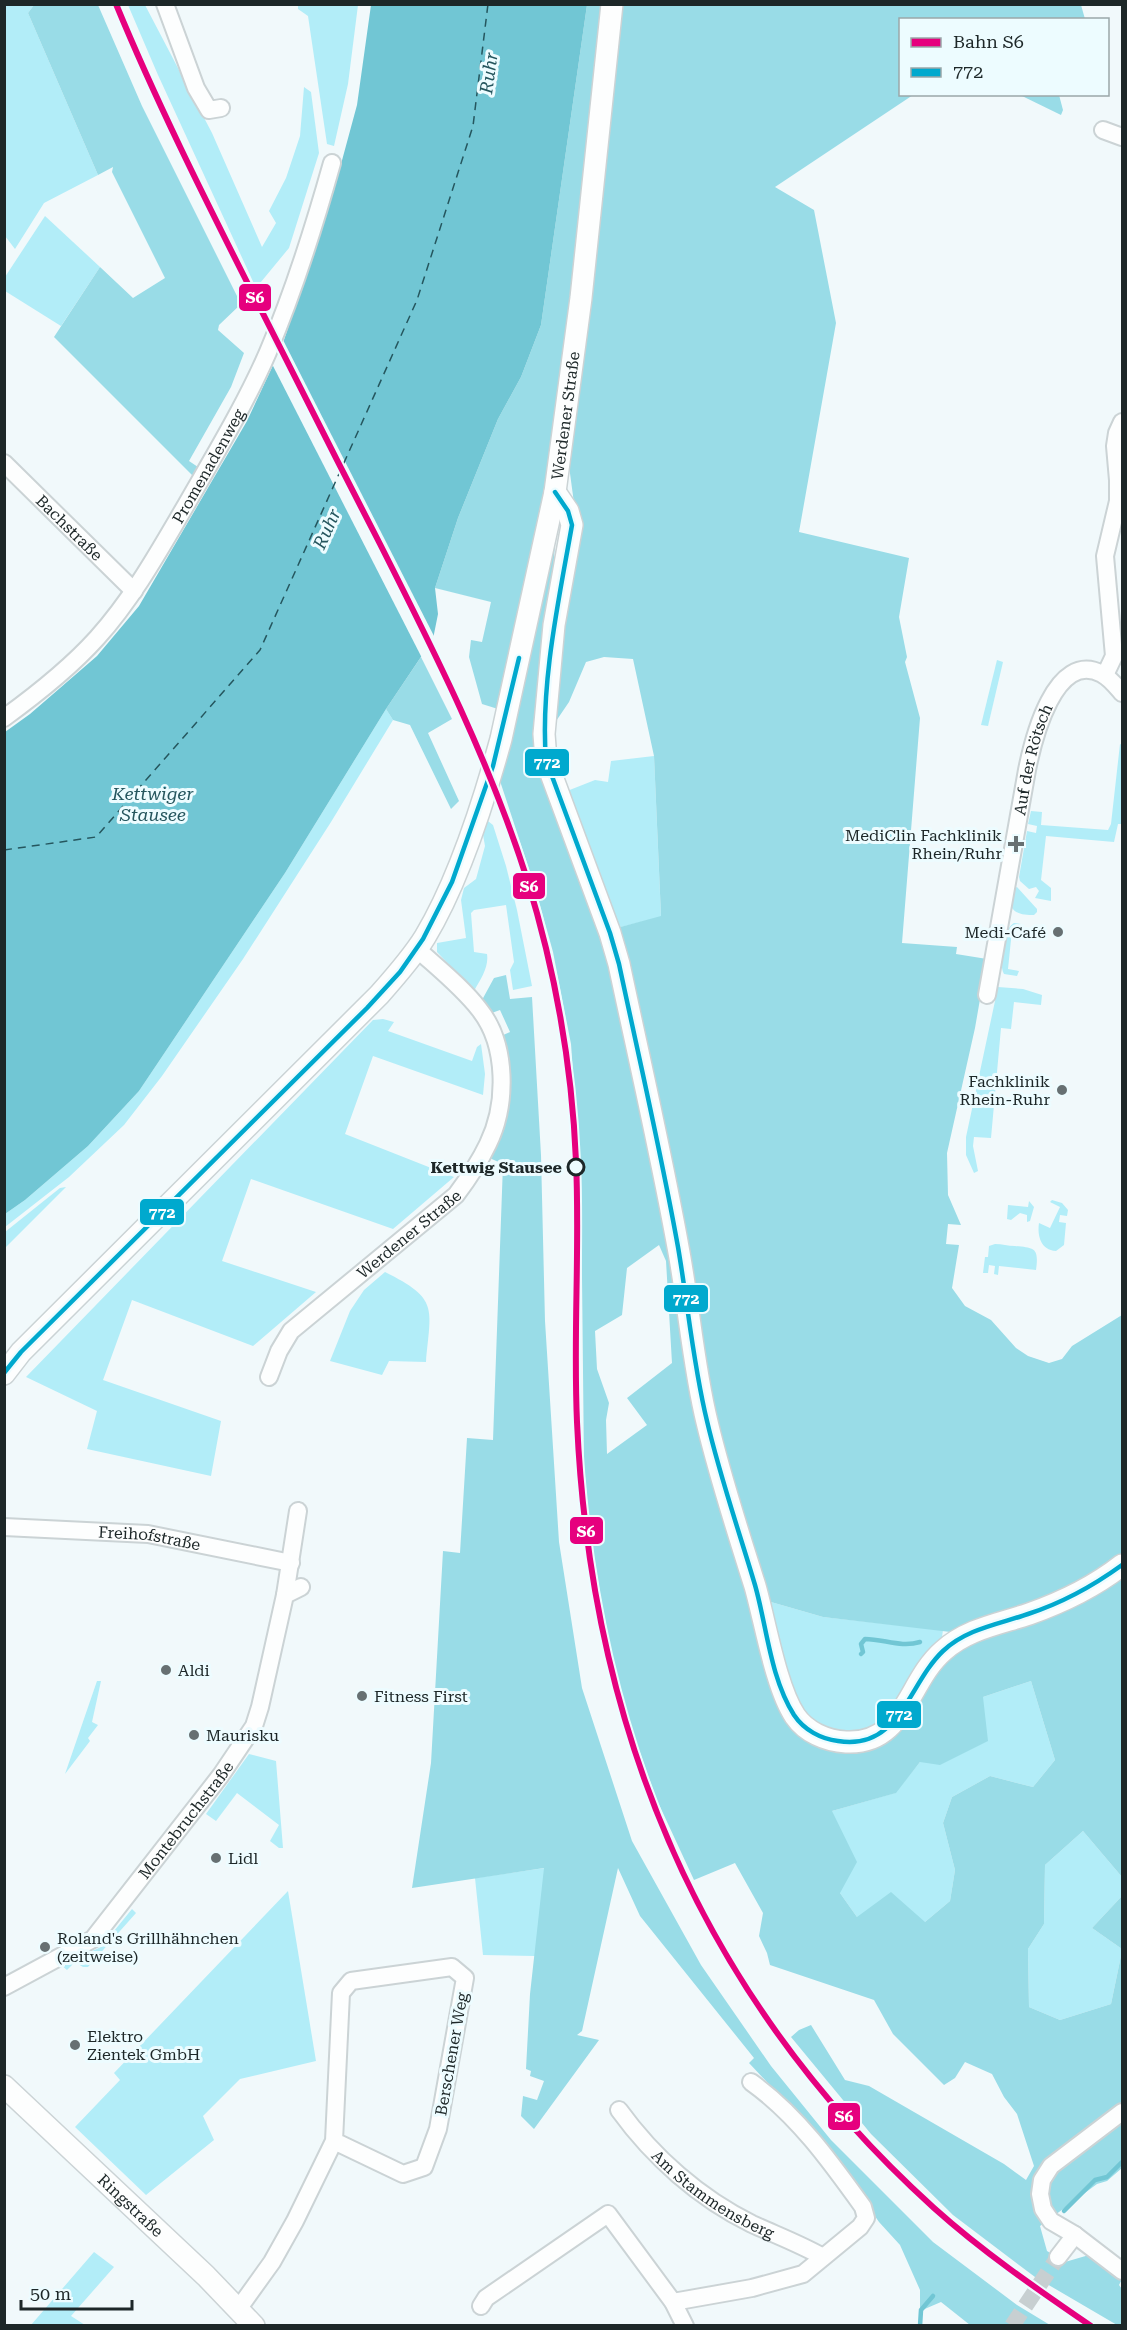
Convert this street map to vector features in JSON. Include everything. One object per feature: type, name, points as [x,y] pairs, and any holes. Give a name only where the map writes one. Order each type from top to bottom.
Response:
[{"type":"main road","name":"Werdener Straße","points":[[4,1374],[21,1352],[367,1008],[400,972],[432,925],[452,882],[493,766],[555,492],[581,298],[612,4]]},
{"type":"main road","points":[[555,492],[572,521],[554,625],[544,734],[546,760],[610,933],[619,964],[679,1250],[706,1420],[777,1668],[792,1710],[806,1727],[832,1740],[858,1741],[881,1734],[900,1717],[927,1667],[953,1642],[976,1631],[1066,1600],[1102,1581],[1122,1565]]},
{"type":"main road","name":"Ringstraße","points":[[4,2086],[239,2308],[254,2325]]},
{"type":"street","points":[[165,4],[196,88],[209,110],[221,108]]},
{"type":"street","points":[[1103,130],[1122,137]]},
{"type":"street","name":"Promenadenweg","points":[[4,718],[50,682],[96,639],[134,591],[200,481],[267,353],[314,227],[332,163]]},
{"type":"street","points":[[1122,422],[1115,446],[1118,501],[1105,556],[1114,656],[1105,675],[1122,693]]},
{"type":"street","name":"Bachstraße","points":[[4,463],[134,591]]},
{"type":"street","name":"Auf der Rötsch","points":[[987,995],[1035,734],[1052,696],[1068,676],[1086,670],[1105,675]]},
{"type":"street","name":"Werdener Straße","points":[[269,1377],[279,1351],[291,1331],[456,1195],[473,1172],[492,1132],[499,1105],[501,1073],[492,1030],[473,1002],[417,949]]},
{"type":"street","name":"Montebruchstraße","points":[[4,1987],[93,1939],[233,1759],[249,1734],[257,1717],[285,1595],[298,1511]]},
{"type":"street","name":"Freihofstraße","points":[[4,1527],[148,1534],[291,1563]]},
{"type":"street","points":[[285,1595],[301,1587]]},
{"type":"street","name":"Berschener Weg","points":[[239,2308],[272,2262],[311,2190],[334,2141],[341,1993],[351,1981],[452,1967],[465,1978],[438,2129],[424,2167],[403,2174],[334,2141]]},
{"type":"street","points":[[673,2302],[788,2280],[803,2274],[860,2227],[866,2218],[863,2207],[822,2150],[772,2097],[751,2082]]},
{"type":"street","name":"Am Stammensberg","points":[[619,2110],[636,2133],[672,2170],[718,2205],[823,2257]]},
{"type":"street","points":[[1122,2112],[1051,2166],[1042,2180],[1040,2194],[1043,2209],[1051,2221],[1076,2235],[1122,2271]]},
{"type":"street","points":[[481,2306],[486,2298],[608,2214],[673,2302],[685,2325]]},
{"type":"street","points":[[1058,2257],[1076,2235]]},
{"type":"shaded area","points":[[5,5],[34,5],[28,13],[98,175],[44,203],[15,249],[5,236]]},
{"type":"shaded area","points":[[34,5],[98,5],[142,106],[241,304],[219,325],[218,330],[244,353],[231,387],[189,461],[198,467],[193,476],[54,337],[100,267],[133,298],[165,278],[112,172],[113,167],[98,175],[28,13]]},
{"type":"shaded area","points":[[128,5],[145,5],[212,133],[262,247],[276,223],[269,211],[286,178],[300,136],[304,87],[311,92],[319,153],[289,248],[256,288],[158,75]]},
{"type":"shaded area","points":[[298,5],[358,5],[348,84],[334,146],[327,144],[308,16],[298,9]]},
{"type":"shaded area","points":[[587,5],[606,5],[577,294],[545,492],[498,709],[482,704],[469,657],[471,640],[482,642],[491,602],[435,588],[458,518],[498,419],[521,377],[541,325]]},
{"type":"shaded area","points":[[614,5],[1081,5],[1085,18],[899,18],[899,96],[912,96],[775,187],[814,210],[836,323],[799,532],[909,558],[899,617],[907,657],[905,662],[920,718],[902,943],[957,947],[956,954],[987,959],[975,1028],[947,1153],[948,1195],[961,1225],[948,1224],[946,1244],[959,1245],[952,1288],[965,1306],[991,1320],[1016,1348],[1028,1356],[1049,1363],[1062,1359],[1072,1346],[1122,1315],[1122,1556],[1090,1580],[959,1633],[823,1617],[764,1600],[726,1477],[613,929],[661,916],[654,756],[633,659],[604,657],[586,662],[569,702],[550,730],[576,518],[567,451]]},
{"type":"shaded area","points":[[1022,96],[1059,96],[1063,110],[1061,115]]},
{"type":"shaded area","points":[[45,216],[100,267],[61,326],[5,291],[5,277]]},
{"type":"shaded area","points":[[556,531],[540,746],[614,964],[672,1243],[789,1720],[861,1749],[951,1650],[1122,1574],[1122,1877],[1083,1831],[1045,1865],[1044,1924],[1028,1949],[1029,2007],[1060,2020],[1111,2004],[1122,1951],[1122,2168],[1107,2181],[1097,2184],[1040,2226],[1047,2251],[1065,2262],[1089,2255],[1122,2279],[1119,2285],[1122,2289],[1122,2325],[1117,2325],[1035,2277],[953,2215],[871,2134],[791,2037],[799,2030],[811,2025],[845,2080],[869,2086],[1004,2164],[1026,2180],[1034,2166],[1017,2114],[1004,2097],[992,2074],[965,2062],[955,2078],[944,2085],[893,2034],[874,2000],[770,1965],[759,1936],[763,1913],[735,1863],[694,1880],[656,1798],[630,1724],[614,1664],[590,1531],[584,1465],[581,1183],[571,1044],[553,952],[535,887],[500,781]],"holes":[[[659,1245],[666,1261],[672,1363],[627,1398],[647,1425],[607,1454],[606,1420],[609,1403],[597,1369],[595,1331],[622,1315],[627,1268]],[[1031,1681],[1055,1760],[1033,1787],[990,1776],[952,1797],[943,1823],[955,1870],[950,1901],[925,1922],[891,1892],[857,1917],[840,1893],[857,1862],[832,1811],[896,1793],[920,1762],[940,1765],[988,1741],[983,1697]]]},
{"type":"shaded area","points":[[421,657],[452,719],[428,733],[459,801],[451,809],[410,725],[393,720],[386,709]]},
{"type":"shaded area","points":[[997,660],[1003,662],[988,726],[981,725]]},
{"type":"shaded area","points":[[386,709],[393,720],[331,822],[243,959],[162,1076],[124,1125],[69,1177],[5,1227],[5,1214],[25,1200],[88,1146],[139,1091],[285,873]]},
{"type":"shaded area","points":[[1120,744],[1122,745],[1122,824],[1118,824],[1114,842],[1046,836],[1041,880],[1051,888],[1051,901],[1035,898],[1039,891],[1036,887],[1029,889],[1019,877],[1027,831],[1036,833],[1037,826],[1028,824],[1031,811],[1042,812],[1041,825],[1108,830],[1111,824]]},
{"type":"shaded area","points":[[654,756],[661,917],[613,929],[562,793],[595,780],[608,782],[611,761]]},
{"type":"shaded area","points":[[484,818],[493,825],[506,866],[532,986],[513,990],[510,970],[514,962],[506,905],[474,910],[471,913],[474,952],[487,954],[484,973],[474,991],[437,952],[437,943],[466,938],[461,900],[464,888],[476,879],[485,846],[482,829]]},
{"type":"shaded area","points":[[1017,887],[1037,909],[1034,915],[1025,915],[1012,908]]},
{"type":"shaded area","points":[[1014,923],[1021,924],[1024,929],[1023,931],[1012,930],[1008,969],[1019,971],[1017,976],[1004,974],[1001,963],[1004,939]]},
{"type":"shaded area","points":[[506,975],[510,999],[532,997],[541,1155],[545,1321],[559,1542],[582,1688],[632,1841],[701,1965],[771,2066],[831,2140],[933,2242],[1017,2305],[1050,2325],[970,2325],[941,2302],[920,2311],[920,2290],[900,2245],[879,2222],[826,2145],[749,2063],[754,2058],[640,1916],[618,1868],[582,2031],[577,2035],[599,2040],[534,2129],[521,2116],[523,2096],[537,2100],[544,2081],[530,2076],[531,2071],[526,2069],[530,1994],[544,1868],[412,1888],[431,1763],[443,1551],[460,1553],[467,1438],[493,1440],[503,1164],[485,1156],[501,1036],[510,1032],[500,1010],[489,1014],[482,1000],[494,978]]},
{"type":"shaded area","points":[[998,987],[1023,989],[1042,995],[1041,1005],[1014,1002],[1011,1029],[1001,1028],[991,1138],[974,1137],[973,1146],[978,1171],[974,1173],[966,1155],[966,1137]]},
{"type":"shaded area","points":[[383,1019],[394,1022],[388,1031],[472,1061],[477,1047],[481,1044],[485,1074],[483,1095],[373,1056],[345,1134],[454,1177],[393,1229],[251,1179],[222,1261],[316,1292],[253,1346],[132,1300],[103,1380],[221,1421],[211,1476],[87,1449],[97,1411],[26,1377],[373,1020]]},
{"type":"shaded area","points":[[66,1187],[5,1248],[5,1232],[60,1188]]},
{"type":"shaded area","points":[[1052,1200],[1062,1203],[1068,1210],[1067,1216],[1060,1215],[1059,1222],[1066,1223],[1064,1245],[1056,1251],[1047,1248],[1041,1242],[1039,1233],[1039,1223],[1050,1228],[1060,1207],[1050,1202]]},
{"type":"shaded area","points":[[1029,1201],[1034,1207],[1030,1221],[1027,1222],[1027,1215],[1020,1213],[1011,1220],[1007,1219],[1008,1205],[1028,1207]]},
{"type":"shaded area","points":[[995,1244],[1034,1250],[1037,1257],[1036,1270],[999,1266],[998,1275],[994,1274],[995,1266],[989,1265],[988,1273],[983,1273],[989,1246]]},
{"type":"shaded area","points":[[385,1272],[415,1290],[428,1306],[429,1329],[426,1362],[389,1361],[382,1375],[330,1361],[350,1311],[364,1290]]},
{"type":"shaded area","points":[[764,1600],[823,1617],[943,1630],[942,1637],[926,1658],[887,1721],[852,1735],[813,1723],[794,1698]]},
{"type":"shaded area","points":[[97,1681],[101,1681],[92,1722],[98,1725],[88,1738],[90,1741],[65,1774]]},
{"type":"shaded area","points":[[1031,1681],[1055,1760],[1033,1787],[990,1776],[952,1797],[943,1823],[955,1870],[950,1901],[925,1922],[857,1917],[840,1893],[832,1811],[895,1793],[920,1762],[983,1697]]},
{"type":"shaded area","points":[[249,1754],[276,1761],[283,1848],[279,1848],[270,1841],[279,1825],[237,1793],[216,1821],[206,1814]]},
{"type":"shaded area","points":[[1083,1831],[1122,1877],[1122,1896],[1092,1928],[1122,1951],[1111,2004],[1060,2020],[1029,2007],[1028,1949],[1044,1924],[1045,1865]]},
{"type":"shaded area","points":[[545,1868],[535,1956],[483,1955],[475,1878]]},
{"type":"shaded area","points":[[288,1891],[316,2061],[240,2079],[203,2116],[214,2140],[146,2195],[75,2127],[120,2080],[114,2073]]},
{"type":"shaded area","points":[[1122,1896],[1122,1949],[1092,1928]]},
{"type":"shaded area","points":[[132,1909],[136,1913],[88,1967],[75,1962],[67,1970],[61,1965],[101,1947]]},
{"type":"shaded area","points":[[94,2252],[114,2267],[71,2316],[85,2325],[31,2325]]},
{"type":"water","name":"Kettwiger Stausee","points":[[371,5],[587,5],[541,325],[521,377],[498,419],[458,518],[435,588],[438,614],[433,639],[386,709],[285,873],[139,1091],[88,1146],[25,1200],[5,1214],[5,732],[30,714],[97,656],[139,606],[247,421],[282,346],[334,190],[357,105]]},
{"type":"pier","points":[[282,338],[436,640],[423,660],[271,362]]},
{"type":"waterway","points":[[861,1654],[863,1652],[861,1644],[865,1639],[899,1644],[920,1642]]},
{"type":"waterway","points":[[1064,2211],[1095,2180],[1107,2177],[1122,2162]]},
{"type":"waterway","points":[[920,2326],[921,2310],[933,2296]]},
{"type":"ferry route","points":[[4,850],[96,837],[260,650],[417,300],[473,126],[488,4]]},
{"type":"tunnel","points":[[1012,2326],[1058,2257]]},
{"type":"rail line","name":"S6","points":[[116,4],[197,183],[441,667],[479,750],[527,879],[554,983],[571,1090],[577,1194],[577,1422],[587,1536],[606,1646],[635,1752],[674,1853],[723,1949],[782,2040],[853,2127],[934,2208],[972,2240],[1091,2326]]},
{"type":"transit line","name":"772","points":[[555,492],[568,511],[572,525],[548,672],[546,760],[610,933],[619,964],[671,1211],[707,1421],[755,1585],[774,1668],[786,1700],[798,1720],[819,1736],[838,1741],[859,1741],[876,1736],[901,1712],[931,1665],[943,1651],[962,1637],[1041,1610],[1088,1587],[1122,1565]]},
{"type":"transit line","name":"772","points":[[4,1373],[21,1352],[367,1008],[400,972],[423,939],[452,882],[493,766],[519,658]]},
{"type":"place","name":"MediClin Fachklinik Rhein/Ruhr","points":[[1016,844]]},
{"type":"place","name":"Medi-Café","points":[[1058,932]]},
{"type":"place","name":"Fachklinik Rhein-Ruhr","points":[[1062,1090]]},
{"type":"place","name":"Kettwig Stausee","points":[[576,1167]]},
{"type":"place","name":"Aldi","points":[[166,1670]]},
{"type":"place","name":"Fitness First","points":[[362,1696]]},
{"type":"place","name":"Maurisku","points":[[194,1735]]},
{"type":"place","name":"Lidl","points":[[216,1858]]},
{"type":"place","name":"Roland's Grillhähnchen (zeitweise)","points":[[45,1947]]},
{"type":"place","name":"Elektro Zientek GmbH","points":[[75,2045]]},
{"type":"water label","name":"Ruhr","points":[[489,73]]},
{"type":"water label","name":"Ruhr","points":[[327,529]]}]
